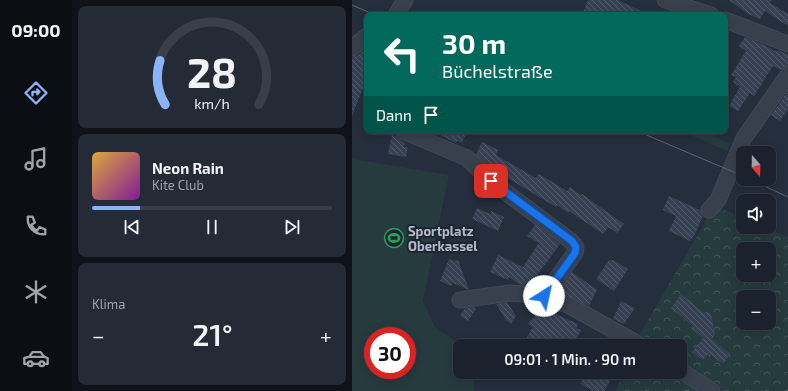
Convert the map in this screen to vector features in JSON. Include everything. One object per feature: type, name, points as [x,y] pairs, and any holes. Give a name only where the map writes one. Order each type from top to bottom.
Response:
[{"type":"street","points":[[398,12],[405,0]]},
{"type":"street","points":[[665,0],[702,12]]},
{"type":"street","points":[[728,21],[788,44]]},
{"type":"street","points":[[352,48],[364,38]]},
{"type":"street","points":[[709,210],[718,200],[744,138],[788,75]]},
{"type":"street","points":[[410,134],[468,158],[491,181],[572,241],[576,247],[575,253],[544,296]]},
{"type":"street","points":[[460,300],[510,293],[544,296],[570,306],[629,339]]},
{"type":"street","points":[[687,375],[712,391]]},
{"type":"green space","points":[[688,134],[716,134],[715,137],[730,143],[727,151]]},
{"type":"green space","name":"Sportplatz Oberkassel","points":[[352,159],[449,175],[423,301],[435,327],[453,339],[453,379],[474,379],[474,391],[352,391]]},
{"type":"green space","points":[[718,207],[736,215],[736,234],[776,234],[776,232],[788,237],[788,391],[724,391],[687,366],[687,339],[648,339],[640,334],[711,212]]},
{"type":"green space","points":[[687,378],[707,391],[616,391],[621,379]]},
{"type":"building","points":[[588,0],[618,0],[643,12],[583,12]]},
{"type":"building","points":[[729,0],[772,0],[770,3],[788,14],[788,26],[765,11],[760,19],[748,14]]},
{"type":"building","points":[[745,37],[777,52],[778,50],[788,55],[788,66],[780,70],[773,66],[754,96],[750,93],[738,111],[729,106],[740,87],[733,82],[736,77],[731,75],[746,51],[739,46]]},
{"type":"building","points":[[364,50],[364,86],[352,116],[352,57]]},
{"type":"building","points":[[788,91],[788,109],[780,121],[771,115]]},
{"type":"building","points":[[392,134],[405,143],[404,147],[408,147],[406,157],[388,154]]},
{"type":"building","points":[[438,134],[466,134],[462,143],[457,141],[456,143]]},
{"type":"building","points":[[482,142],[498,150],[496,155],[536,178],[539,174],[567,191],[570,187],[624,224],[617,233],[608,227],[603,234],[569,211],[568,213],[557,205],[556,207],[489,167],[476,154]]},
{"type":"building","points":[[669,196],[700,210],[703,216],[695,234],[690,241],[669,231],[676,216],[663,210]]},
{"type":"building","points":[[477,208],[490,214],[491,211],[504,217],[498,231],[472,219]]},
{"type":"building","points":[[535,225],[560,244],[529,286],[520,285],[509,277],[508,280],[490,272],[498,255],[523,267],[539,243],[527,236]]},
{"type":"building","points":[[449,259],[454,261],[458,260],[469,290],[453,283],[451,286],[440,281]]},
{"type":"building","points":[[609,260],[613,260],[628,269],[614,291],[596,279]]},
{"type":"building","points":[[572,272],[597,290],[589,306],[558,292]]},
{"type":"building","points":[[681,294],[703,312],[708,312],[711,314],[715,335],[712,339],[730,354],[723,364],[709,353],[703,360],[692,352],[703,338],[691,328],[693,326],[671,308]]},
{"type":"building","points":[[621,301],[635,308],[624,324],[613,319]]},
{"type":"building","points":[[507,302],[516,316],[511,324],[506,320],[496,304]]},
{"type":"building","points":[[473,307],[476,309],[468,321],[460,316],[465,308]]},
{"type":"building","points":[[542,308],[578,324],[576,328],[581,330],[576,339],[526,339],[533,327],[528,324]]},
{"type":"building","points":[[583,379],[611,379],[604,391],[594,391],[580,384]]},
{"type":"tram line","points":[[352,5],[368,12]]},
{"type":"tram line","points":[[644,134],[736,173]]},
{"type":"tram line","points":[[764,186],[788,197]]},
{"type":"place","name":"Sportplatz Oberkassel","points":[[394,238]]},
{"type":"route","points":[[491,181],[572,241],[576,247],[575,253],[544,296]]}]
